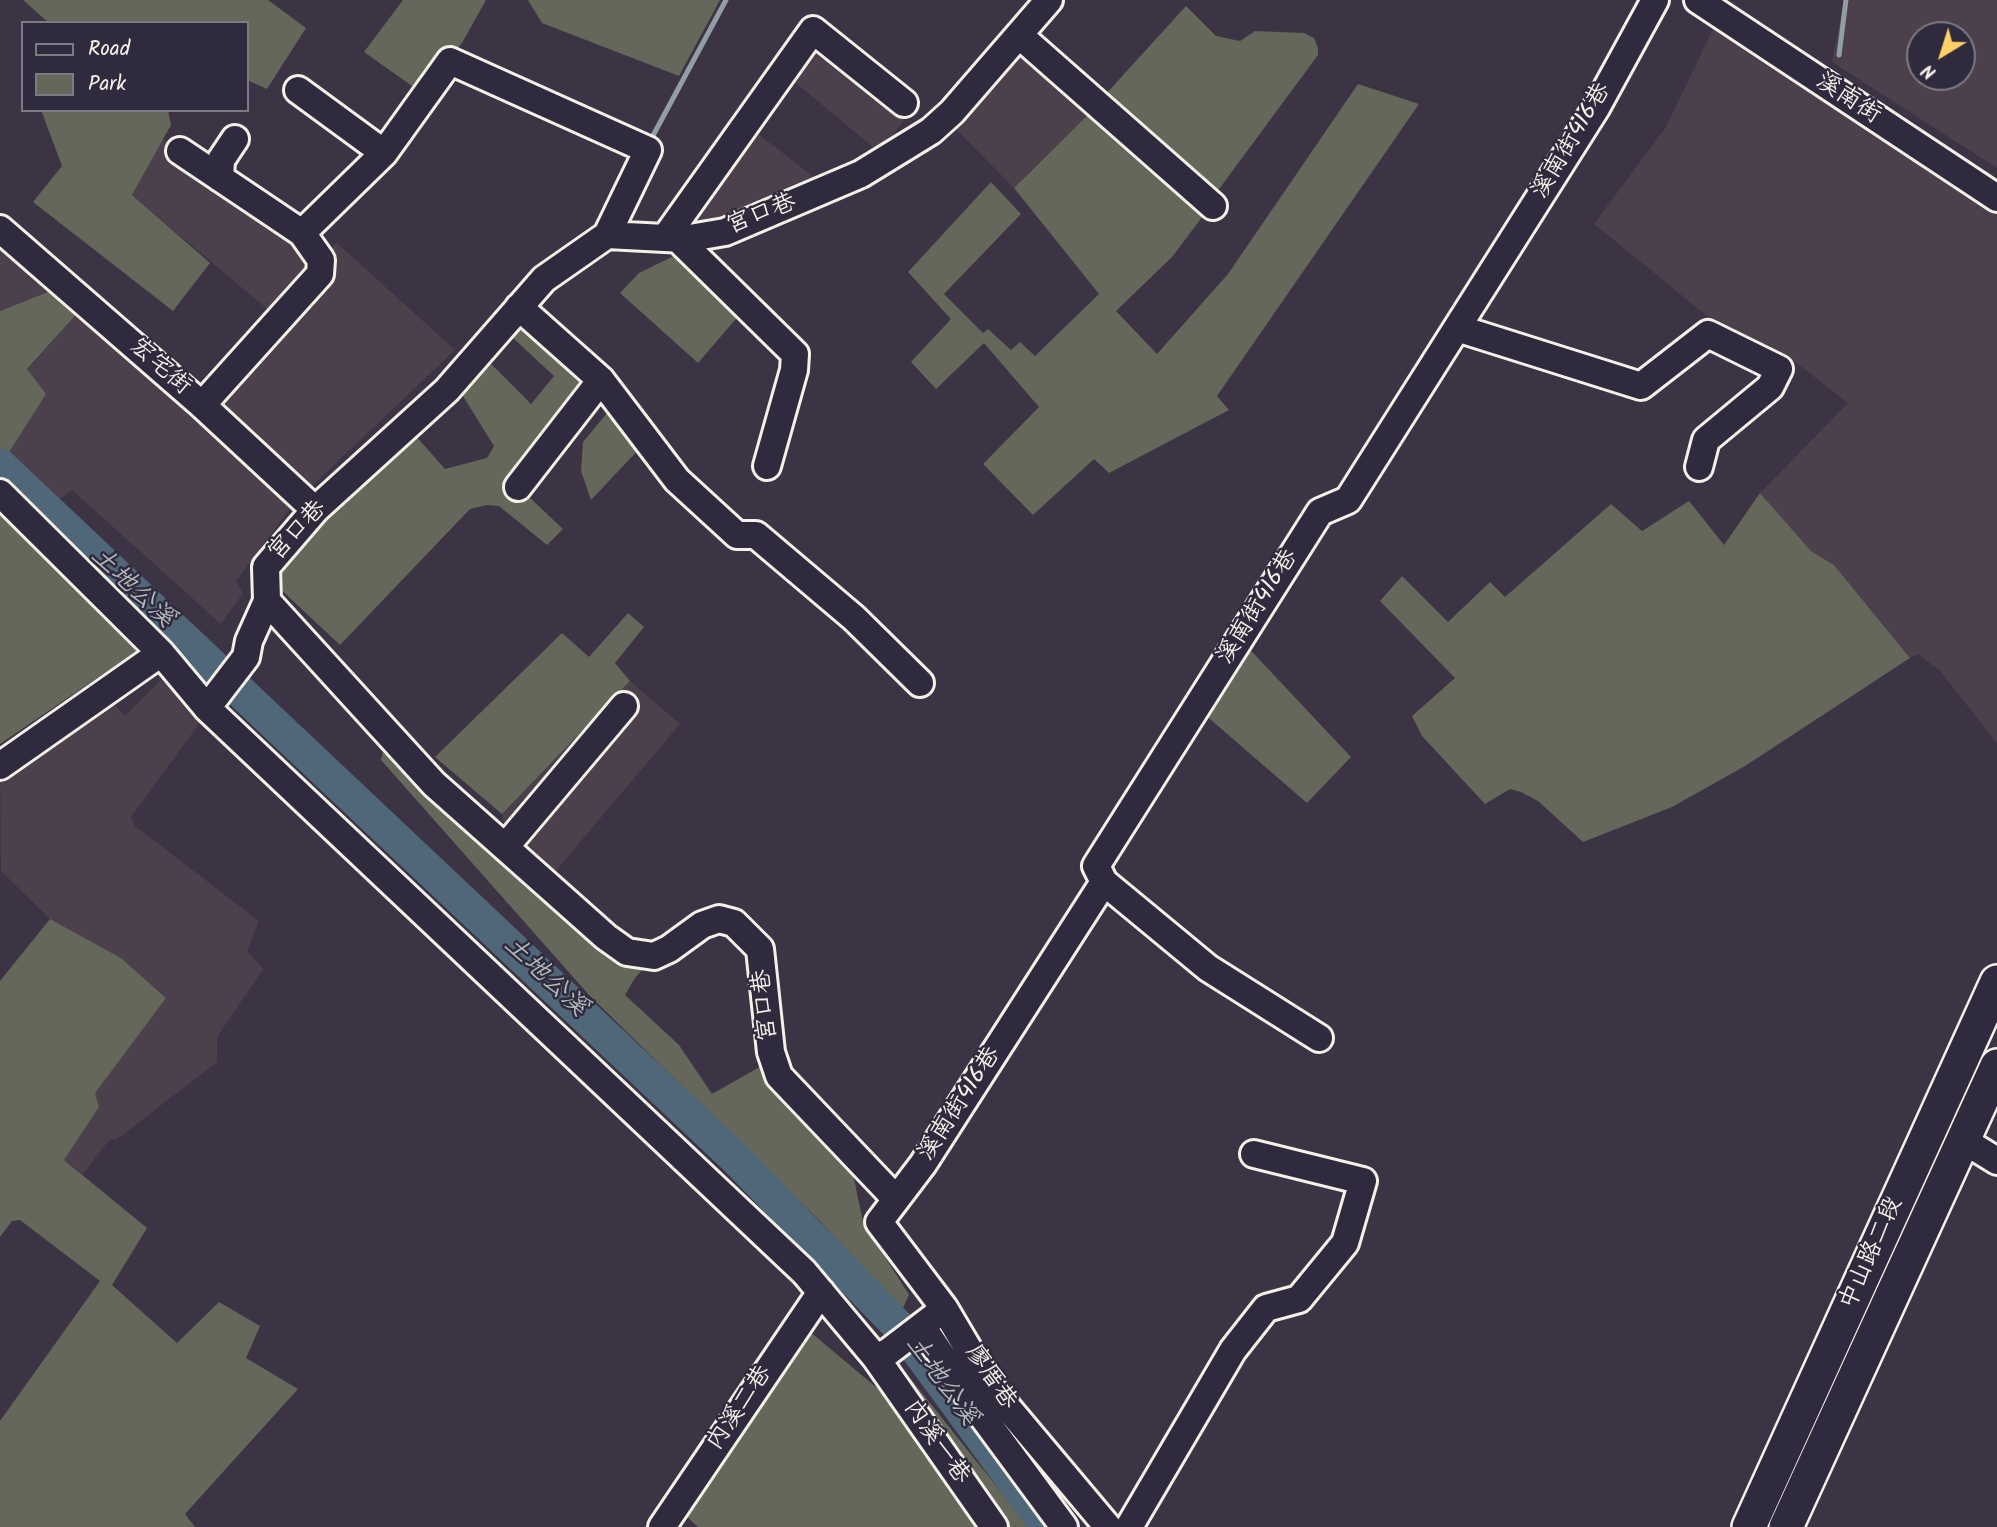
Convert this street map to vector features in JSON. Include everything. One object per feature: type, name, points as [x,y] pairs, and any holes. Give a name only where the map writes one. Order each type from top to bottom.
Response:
[{"type":"main road","name":"中山路二段","points":[[1749,1527],[1997,982]]},
{"type":"main road","name":"中山路二段","points":[[1786,1527],[1997,1066]]},
{"type":"street","name":"宮口巷","points":[[895,1198],[779,1076],[771,1052],[760,949],[734,923],[719,919],[702,925],[669,949],[654,956],[627,951],[606,937],[434,784],[267,601],[266,567],[316,510],[447,390],[544,279],[607,235],[671,238],[725,232],[861,174],[931,131],[1049,0]]},
{"type":"street","name":"溪南街416巷","points":[[878,1222],[923,1164],[1104,882],[1096,866],[1320,512],[1349,500],[1596,108],[1655,0]]},
{"type":"street","name":"溪南街","points":[[1698,0],[1997,198]]},
{"type":"street","points":[[767,466],[794,370],[795,354],[671,238],[813,30],[904,103]]},
{"type":"street","points":[[1019,35],[1213,206]]},
{"type":"street","points":[[302,233],[384,153],[450,61],[648,150],[607,235]]},
{"type":"street","points":[[298,90],[384,153]]},
{"type":"street","points":[[220,178],[221,160],[235,139]]},
{"type":"street","points":[[180,151],[302,233],[321,260],[320,274],[202,405]]},
{"type":"street","name":"宏宅街","points":[[0,229],[202,405],[316,510]]},
{"type":"street","points":[[519,307],[601,380],[677,481],[737,535],[756,535],[855,618],[920,683]]},
{"type":"street","points":[[1457,328],[1641,386],[1708,334],[1779,369],[1770,387],[1706,440],[1699,467]]},
{"type":"street","points":[[518,488],[601,380]]},
{"type":"street","name":"內溪一巷","points":[[0,493],[161,653],[213,700],[821,1292],[882,1355],[994,1527]]},
{"type":"street","points":[[213,700],[246,657],[249,641],[267,601]]},
{"type":"street","points":[[0,766],[161,653]]},
{"type":"street","points":[[506,846],[624,706]]},
{"type":"street","points":[[1104,882],[1208,968],[1320,1038]]},
{"type":"street","points":[[1963,1140],[1997,1161]]},
{"type":"street","points":[[1129,1527],[1233,1350],[1266,1308],[1299,1299],[1345,1243],[1363,1181],[1254,1154]]},
{"type":"street","name":"廖厝巷","points":[[878,1222],[944,1308],[992,1389],[1108,1527]]},
{"type":"street","name":"內溪二巷","points":[[662,1527],[821,1292]]},
{"type":"street","points":[[882,1355],[944,1308]]},
{"type":"street","points":[[922,1326],[980,1413],[1064,1527]]},
{"type":"shaded area","points":[[1844,0],[1997,0],[1997,168],[1832,62]]},
{"type":"shaded area","points":[[1715,25],[1997,211],[1997,743],[1940,671],[1918,654],[1910,658],[1834,565],[1811,551],[1760,493],[1848,403],[1790,358],[1706,315],[1594,224],[1666,127]]},
{"type":"shaded area","points":[[1013,35],[1098,105],[1014,188],[947,120]]},
{"type":"shaded area","points":[[814,36],[909,113],[880,153],[778,68]]},
{"type":"shaded area","points":[[740,120],[819,181],[701,229],[675,208]]},
{"type":"shaded area","points":[[163,139],[324,252],[337,243],[455,350],[296,501],[236,581],[243,593],[221,624],[72,490],[51,505],[6,457],[45,394],[27,370],[83,307],[203,403],[272,313],[132,195]]},
{"type":"shaded area","points":[[0,231],[53,290],[0,311]]},
{"type":"shaded area","points":[[169,672],[207,713],[131,817],[135,826],[259,921],[247,951],[263,969],[217,1037],[217,1062],[116,1140],[110,1139],[83,1174],[64,1160],[99,1107],[94,1093],[166,998],[121,958],[50,919],[1,871],[0,766],[103,693],[125,716]]},
{"type":"shaded area","points":[[630,681],[680,724],[553,874],[503,821],[502,814]]},
{"type":"green space","points":[[23,0],[268,0],[306,28],[267,89],[248,80],[248,21],[47,21]]},
{"type":"green space","points":[[403,0],[486,0],[462,43],[419,91],[364,52]]},
{"type":"green space","points":[[528,0],[720,0],[679,76],[542,23]]},
{"type":"green space","points":[[1186,6],[1216,36],[1240,41],[1255,31],[1304,33],[1314,38],[1318,48],[1318,55],[1214,196],[1104,96]]},
{"type":"green space","points":[[1358,84],[1419,104],[1217,396],[1229,410],[1109,473],[1094,459],[1033,515],[983,464],[1039,407],[984,343],[936,389],[911,362],[951,319],[908,272],[991,182],[1021,214],[944,294],[983,333],[988,329],[1011,350],[1020,342],[1035,356],[1099,294],[1014,188],[1098,105],[1212,204],[1172,257],[1116,311],[1157,354],[1228,274]]},
{"type":"green space","points":[[42,112],[168,112],[171,125],[132,195],[210,263],[173,311],[33,202],[62,166]]},
{"type":"green space","points":[[690,248],[747,306],[698,363],[620,293],[639,273]]},
{"type":"green space","points":[[53,290],[83,307],[27,369],[46,394],[6,457],[212,674],[193,698],[144,646],[0,744],[0,311]]},
{"type":"green space","points":[[508,314],[592,379],[511,480],[563,529],[547,545],[499,506],[487,505],[470,509],[340,645],[277,586],[273,557],[407,426],[445,469],[487,458],[494,446],[451,377],[476,349],[531,404],[554,376],[499,325]]},
{"type":"green space","points":[[612,407],[641,447],[591,500],[581,471],[583,442]]},
{"type":"green space","points":[[1760,493],[1811,551],[1834,565],[1910,658],[1745,766],[1672,807],[1583,842],[1538,801],[1521,792],[1510,789],[1485,804],[1422,736],[1412,716],[1455,678],[1380,601],[1402,576],[1448,622],[1490,582],[1505,597],[1611,504],[1642,531],[1689,501],[1724,545]]},
{"type":"green space","points":[[628,613],[644,627],[615,663],[630,681],[502,814],[435,757],[562,633],[589,657]]},
{"type":"green space","points":[[1240,639],[1351,757],[1307,803],[1196,707]]},
{"type":"green space","points":[[386,741],[602,945],[653,957],[625,995],[679,1045],[712,1094],[763,1065],[852,1169],[863,1222],[909,1295],[901,1312],[819,1220],[589,995],[381,760]]},
{"type":"green space","points":[[50,919],[121,958],[166,998],[95,1093],[99,1107],[64,1160],[147,1228],[112,1285],[177,1343],[219,1302],[260,1326],[246,1358],[298,1389],[185,1514],[195,1527],[0,1527],[0,1421],[100,1281],[20,1220],[12,1221],[0,1237],[0,981]]},
{"type":"green space","points":[[802,1325],[877,1388],[902,1368],[1029,1527],[698,1527],[684,1514]]},
{"type":"waterway","points":[[649,143],[726,0]]},
{"type":"waterway","points":[[1839,55],[1846,0]]},
{"type":"waterway","name":"土地公溪","points":[[0,465],[736,1159],[903,1331],[1047,1527]]}]
